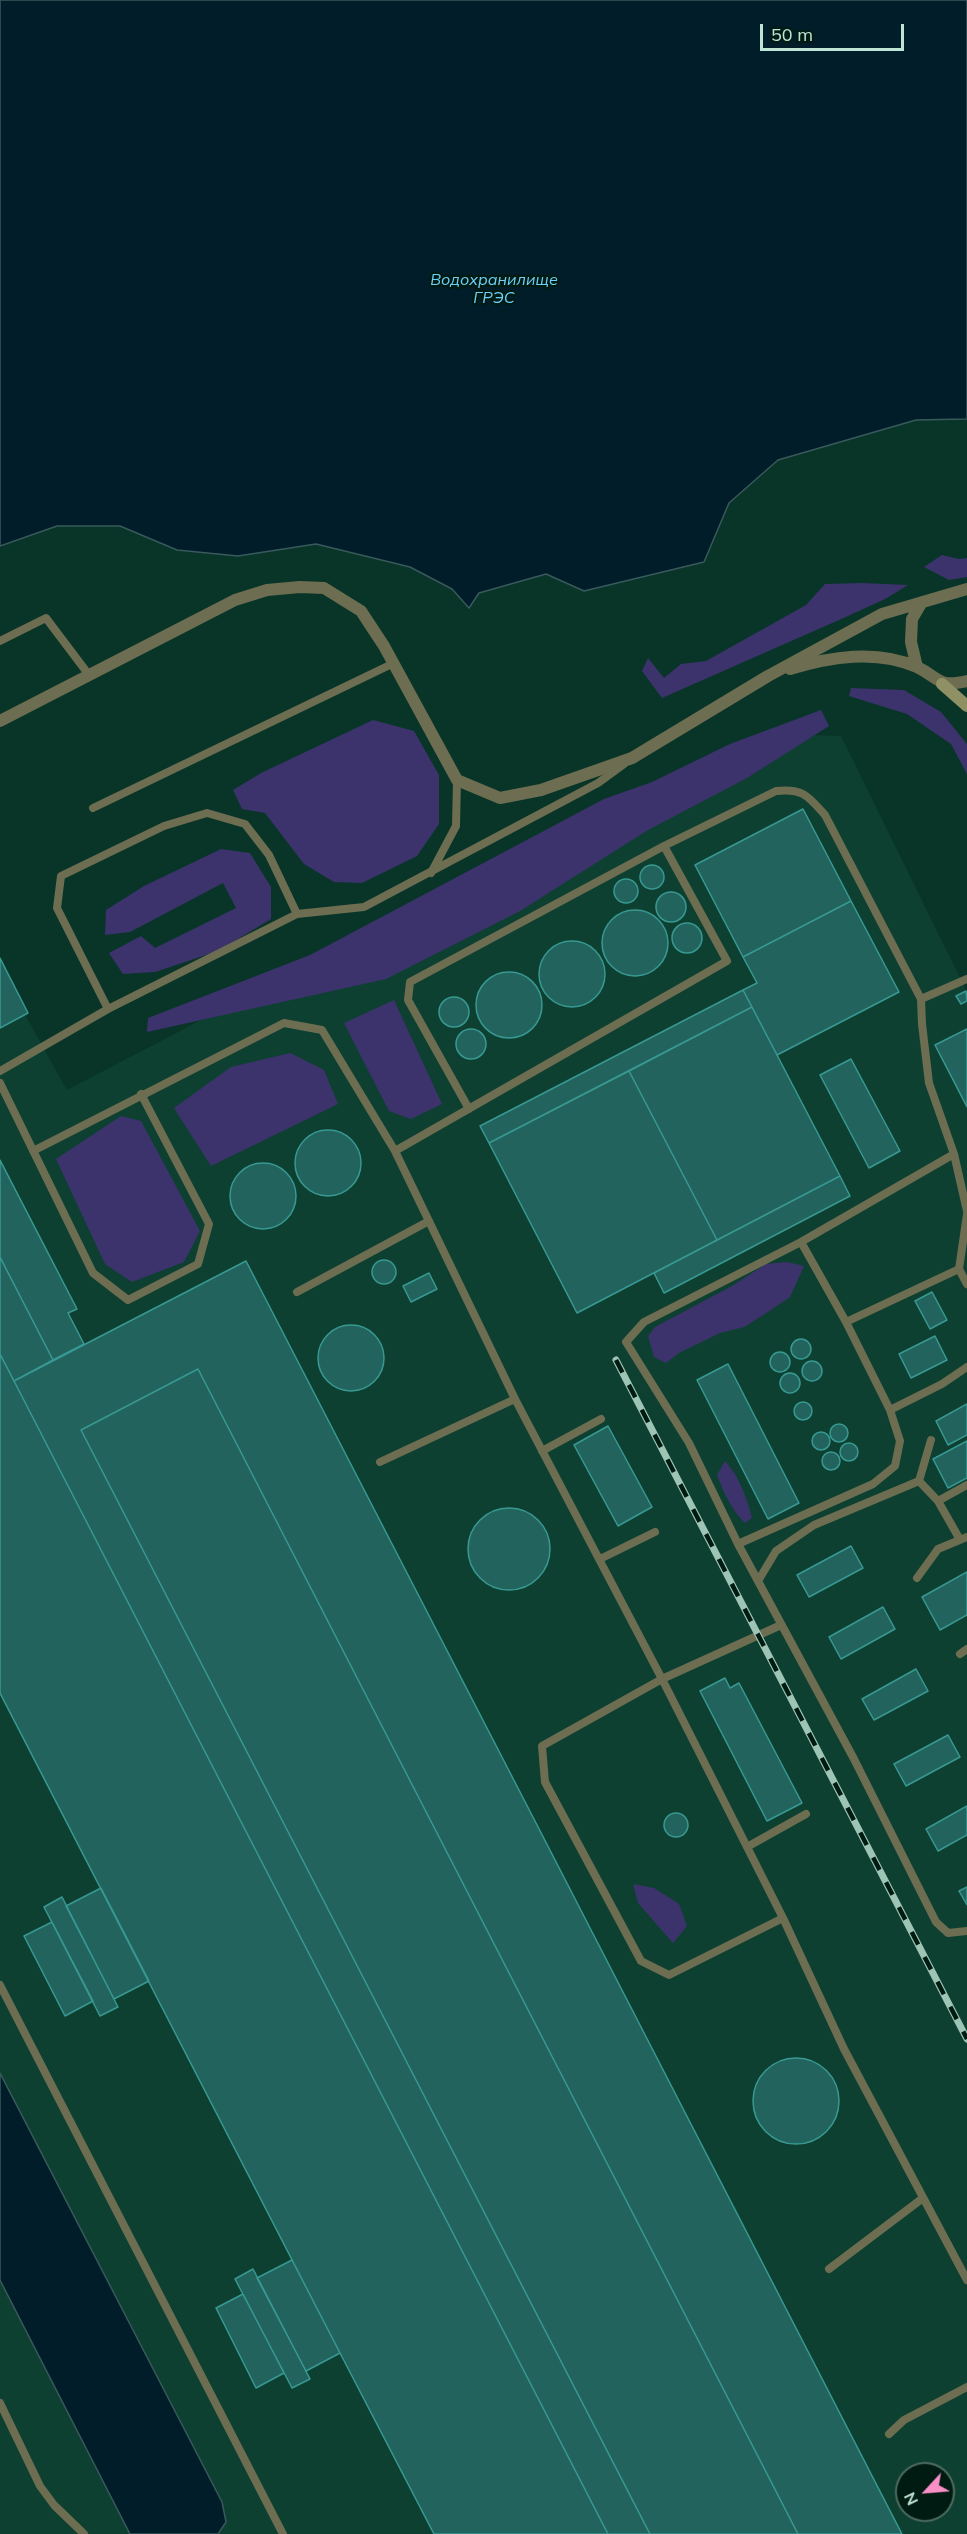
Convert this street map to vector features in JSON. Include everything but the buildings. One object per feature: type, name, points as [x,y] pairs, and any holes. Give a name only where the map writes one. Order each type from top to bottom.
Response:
[{"type":"main road","points":[[942,684],[967,706]]},
{"type":"street","points":[[0,721],[235,600],[267,590],[300,587],[324,588],[361,611],[394,663],[457,780],[500,798],[541,790],[632,758],[768,676],[882,614],[967,589]]},
{"type":"street","points":[[916,667],[911,642],[912,619],[922,602]]},
{"type":"street","points":[[768,676],[812,663],[850,656],[881,658],[916,667],[942,684],[967,681]]},
{"type":"lane","points":[[0,641],[46,618],[89,675]]},
{"type":"lane","points":[[93,808],[394,663]]},
{"type":"lane","points":[[0,1071],[108,1009],[297,914],[364,907],[431,874],[598,783],[632,758]]},
{"type":"lane","points":[[431,874],[456,826],[457,780]]},
{"type":"lane","points":[[469,1109],[408,1000],[410,982],[664,846],[776,791],[794,789],[809,796],[825,815],[921,999],[929,1083],[954,1154],[967,1212],[959,1269],[967,1284]]},
{"type":"lane","points":[[108,1009],[57,908],[61,876],[164,826],[207,813],[245,824],[269,855],[297,914]]},
{"type":"lane","points":[[395,1151],[727,961],[664,846]]},
{"type":"lane","points":[[921,999],[967,979]]},
{"type":"lane","points":[[33,1151],[284,1023],[322,1030],[395,1151],[515,1399],[662,1679],[783,1918],[844,2049],[967,2280]]},
{"type":"lane","points":[[0,1083],[93,1273],[129,1300],[198,1264],[209,1224],[141,1094]]},
{"type":"lane","points":[[954,1154],[801,1242],[644,1322],[626,1342],[689,1443],[738,1544],[854,1759],[936,1922],[948,1933],[967,1931]]},
{"type":"lane","points":[[297,1292],[429,1221]]},
{"type":"lane","points":[[738,1544],[873,1484],[895,1466],[900,1441],[890,1410],[846,1322],[801,1242]]},
{"type":"lane","points":[[846,1322],[959,1269]]},
{"type":"lane","points":[[890,1410],[942,1384],[967,1367]]},
{"type":"lane","points":[[380,1462],[515,1399]]},
{"type":"lane","points":[[542,1451],[601,1419]]},
{"type":"lane","points":[[919,1481],[931,1440]]},
{"type":"lane","points":[[758,1581],[776,1551],[814,1525],[919,1481]]},
{"type":"lane","points":[[917,1578],[938,1549],[963,1538],[938,1501],[919,1481]]},
{"type":"lane","points":[[938,1501],[967,1485]]},
{"type":"lane","points":[[600,1559],[655,1532]]},
{"type":"lane","points":[[782,1625],[662,1679],[542,1746],[544,1782],[641,1961],[669,1975],[783,1918]]},
{"type":"lane","points":[[747,1847],[806,1814]]},
{"type":"lane","points":[[0,1985],[283,2534]]},
{"type":"lane","points":[[829,2269],[923,2198]]},
{"type":"lane","points":[[889,2434],[904,2420],[967,2387]]},
{"type":"lane","points":[[0,2403],[40,2486],[54,2505],[84,2534]]},
{"type":"shaded area","points":[[942,555],[959,559],[967,558],[967,577],[949,580],[924,567]]},
{"type":"shaded area","points":[[825,584],[908,585],[885,599],[848,616],[662,698],[642,671],[648,658],[664,678],[681,664],[706,661],[806,605]]},
{"type":"shaded area","points":[[851,688],[904,690],[941,712],[967,744],[967,774],[951,744],[907,714],[849,696]]},
{"type":"shaded area","points":[[821,710],[829,726],[747,778],[648,830],[520,911],[386,979],[147,1032],[148,1018],[310,955],[604,799],[652,782],[730,744]]},
{"type":"shaded area","points":[[373,720],[414,731],[439,775],[439,824],[417,856],[362,883],[334,882],[304,864],[265,813],[242,809],[233,790],[261,773]]},
{"type":"shaded area","points":[[804,735],[841,736],[967,992],[967,2534],[0,2534],[0,958],[28,1013],[25,1015],[67,1090],[297,970]]},
{"type":"shaded area","points":[[221,849],[250,853],[271,887],[271,919],[218,951],[155,972],[123,974],[109,953],[141,936],[155,948],[236,908],[223,883],[130,932],[105,935],[106,910],[144,886]]},
{"type":"shaded area","points":[[394,1000],[442,1104],[411,1119],[389,1111],[344,1023]]},
{"type":"shaded area","points":[[290,1053],[324,1070],[338,1104],[211,1166],[174,1108],[231,1067]]},
{"type":"shaded area","points":[[121,1116],[141,1121],[200,1231],[184,1262],[132,1282],[105,1264],[56,1159]]},
{"type":"shaded area","points":[[787,1262],[804,1266],[790,1297],[744,1327],[720,1333],[679,1353],[666,1363],[654,1357],[648,1336],[655,1327],[732,1286],[766,1264]]},
{"type":"shaded area","points":[[725,1461],[738,1480],[748,1503],[752,1518],[745,1523],[728,1500],[717,1475]]},
{"type":"shaded area","points":[[633,1884],[654,1888],[679,1904],[687,1926],[673,1943],[638,1903]]},
{"type":"water","name":"Водохранилище ГРЭС","points":[[0,0],[967,0],[967,419],[916,420],[778,460],[729,503],[704,562],[584,591],[546,574],[479,593],[469,608],[452,589],[410,567],[316,544],[238,556],[177,550],[120,526],[57,526],[0,546]]},
{"type":"water","points":[[0,2073],[222,2502],[226,2522],[218,2534],[130,2534],[0,2280]]},
{"type":"railway","points":[[616,1360],[967,2039]]}]
